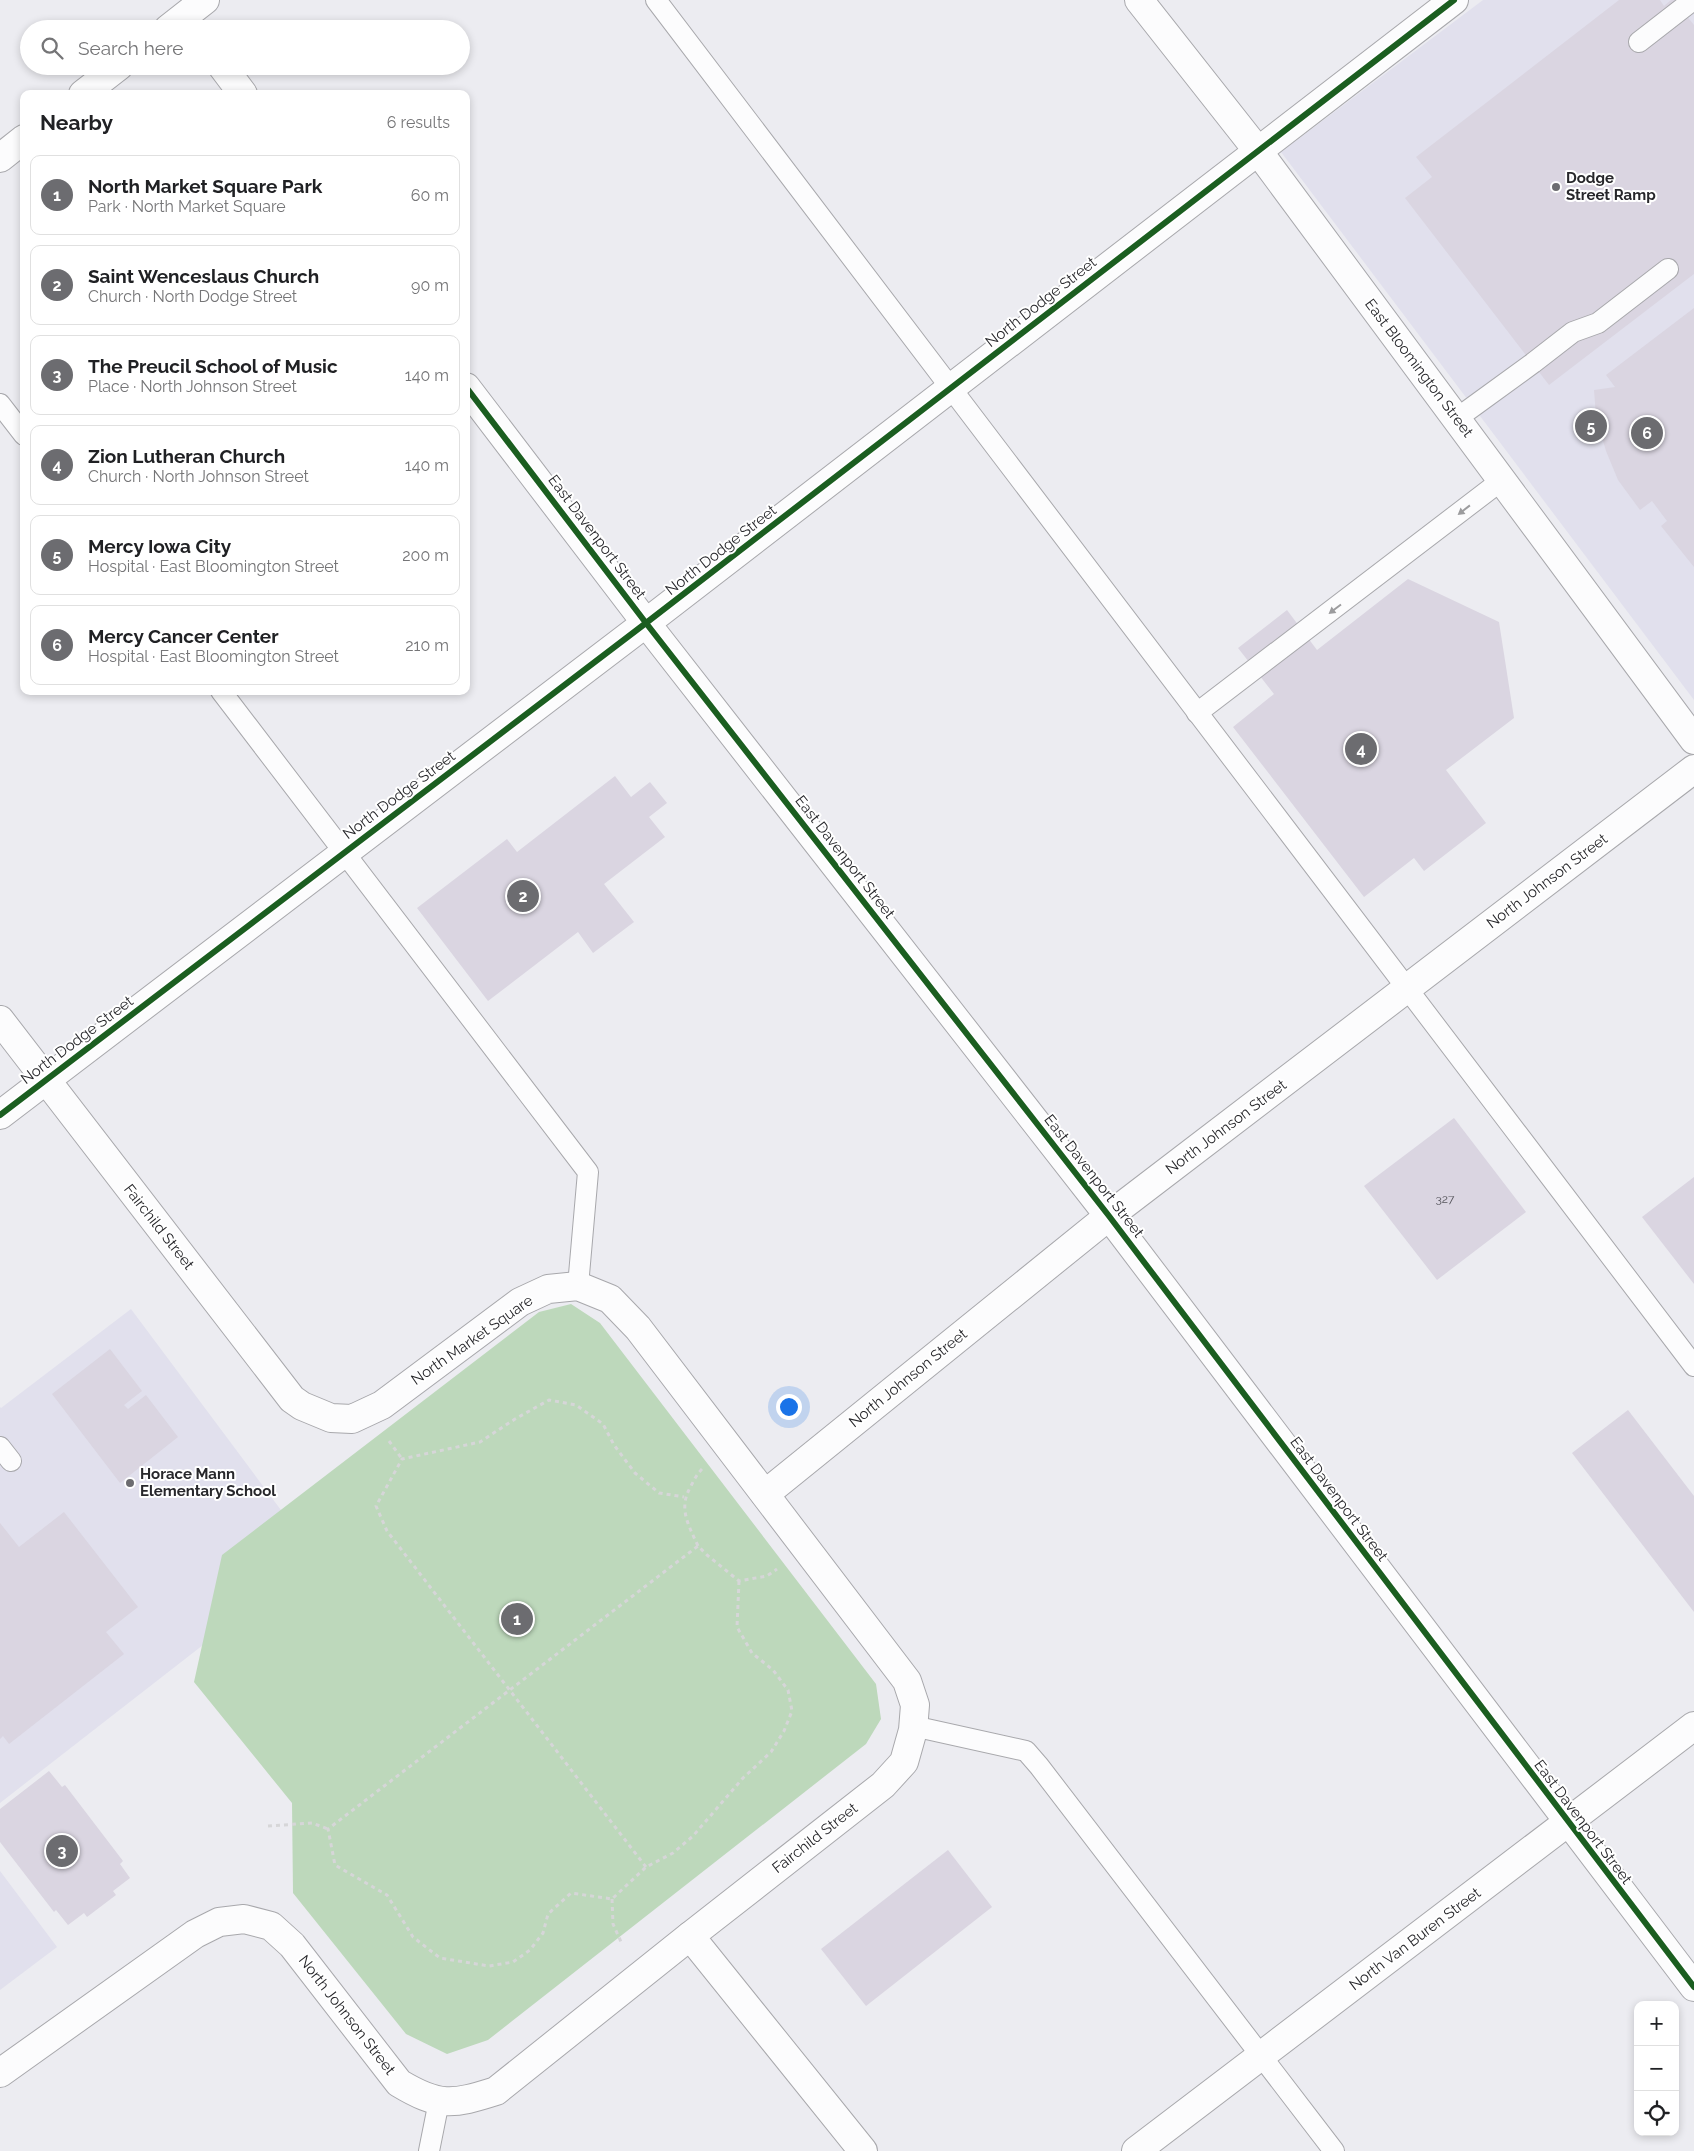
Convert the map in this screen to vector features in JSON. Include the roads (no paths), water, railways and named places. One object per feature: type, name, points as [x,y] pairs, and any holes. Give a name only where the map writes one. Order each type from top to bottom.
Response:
[{"type":"street","points":[[179,18],[205,0]]},
{"type":"street","name":"East Bloomington Street","points":[[1139,0],[1258,151],[1694,740]]},
{"type":"street","name":"North Dodge Street","points":[[0,1115],[646,623],[1454,0]]},
{"type":"street","points":[[88,90],[107,75]]},
{"type":"street","points":[[229,75],[240,90]]},
{"type":"street","points":[[0,158],[20,142]]},
{"type":"street","name":"East Davenport Street","points":[[470,391],[646,623],[1110,1216],[1694,1987]]},
{"type":"street","name":"North Johnson Street","points":[[765,1494],[1110,1216],[1694,769]]},
{"type":"street","name":"Fairchild Street","points":[[0,1020],[292,1399],[331,1418]]},
{"type":"street","name":"North Market Square","points":[[331,1418],[352,1419],[382,1405],[520,1302],[548,1289],[578,1286],[610,1299],[638,1328],[765,1494]]},
{"type":"street","name":"Fairchild Street","points":[[690,1936],[883,1785],[904,1762],[913,1726],[915,1705],[907,1681],[765,1494]]},
{"type":"street","name":"North Van Buren Street","points":[[1136,2151],[1694,1726]]},
{"type":"street","name":"North Johnson Street","points":[[0,2073],[195,1934],[219,1922],[244,1919],[271,1926],[292,1945],[399,2083],[415,2093],[439,2101],[463,2102],[496,2091],[636,1977],[690,1936]]},
{"type":"street","points":[[690,1936],[863,2151]]},
{"type":"lane","points":[[656,0],[1694,1366]]},
{"type":"lane","points":[[1639,42],[1693,0],[1694,2]]},
{"type":"lane","points":[[1456,419],[1573,332],[1598,323],[1668,269]]},
{"type":"lane","points":[[0,404],[20,430]]},
{"type":"lane","points":[[1197,713],[1502,480]]},
{"type":"lane","points":[[224,695],[588,1172],[578,1286]]},
{"type":"lane","points":[[913,1726],[1026,1751],[1334,2151]]},
{"type":"lane","points":[[430,2151],[439,2101]]},
{"type":"place","name":"Dodge Street Ramp","points":[[1556,187]]},
{"type":"place","name":"Mercy Iowa City","points":[[1591,426]]},
{"type":"place","name":"Mercy Cancer Center","points":[[1647,433]]},
{"type":"place","name":"Zion Lutheran Church","points":[[1361,749]]},
{"type":"place","name":"Saint Wenceslaus Church","points":[[523,896]]},
{"type":"place","name":"Horace Mann Elementary School","points":[[130,1483]]},
{"type":"place","name":"North Market Square Park","points":[[517,1619]]},
{"type":"place","name":"The Preucil School of Music","points":[[62,1851]]}]
